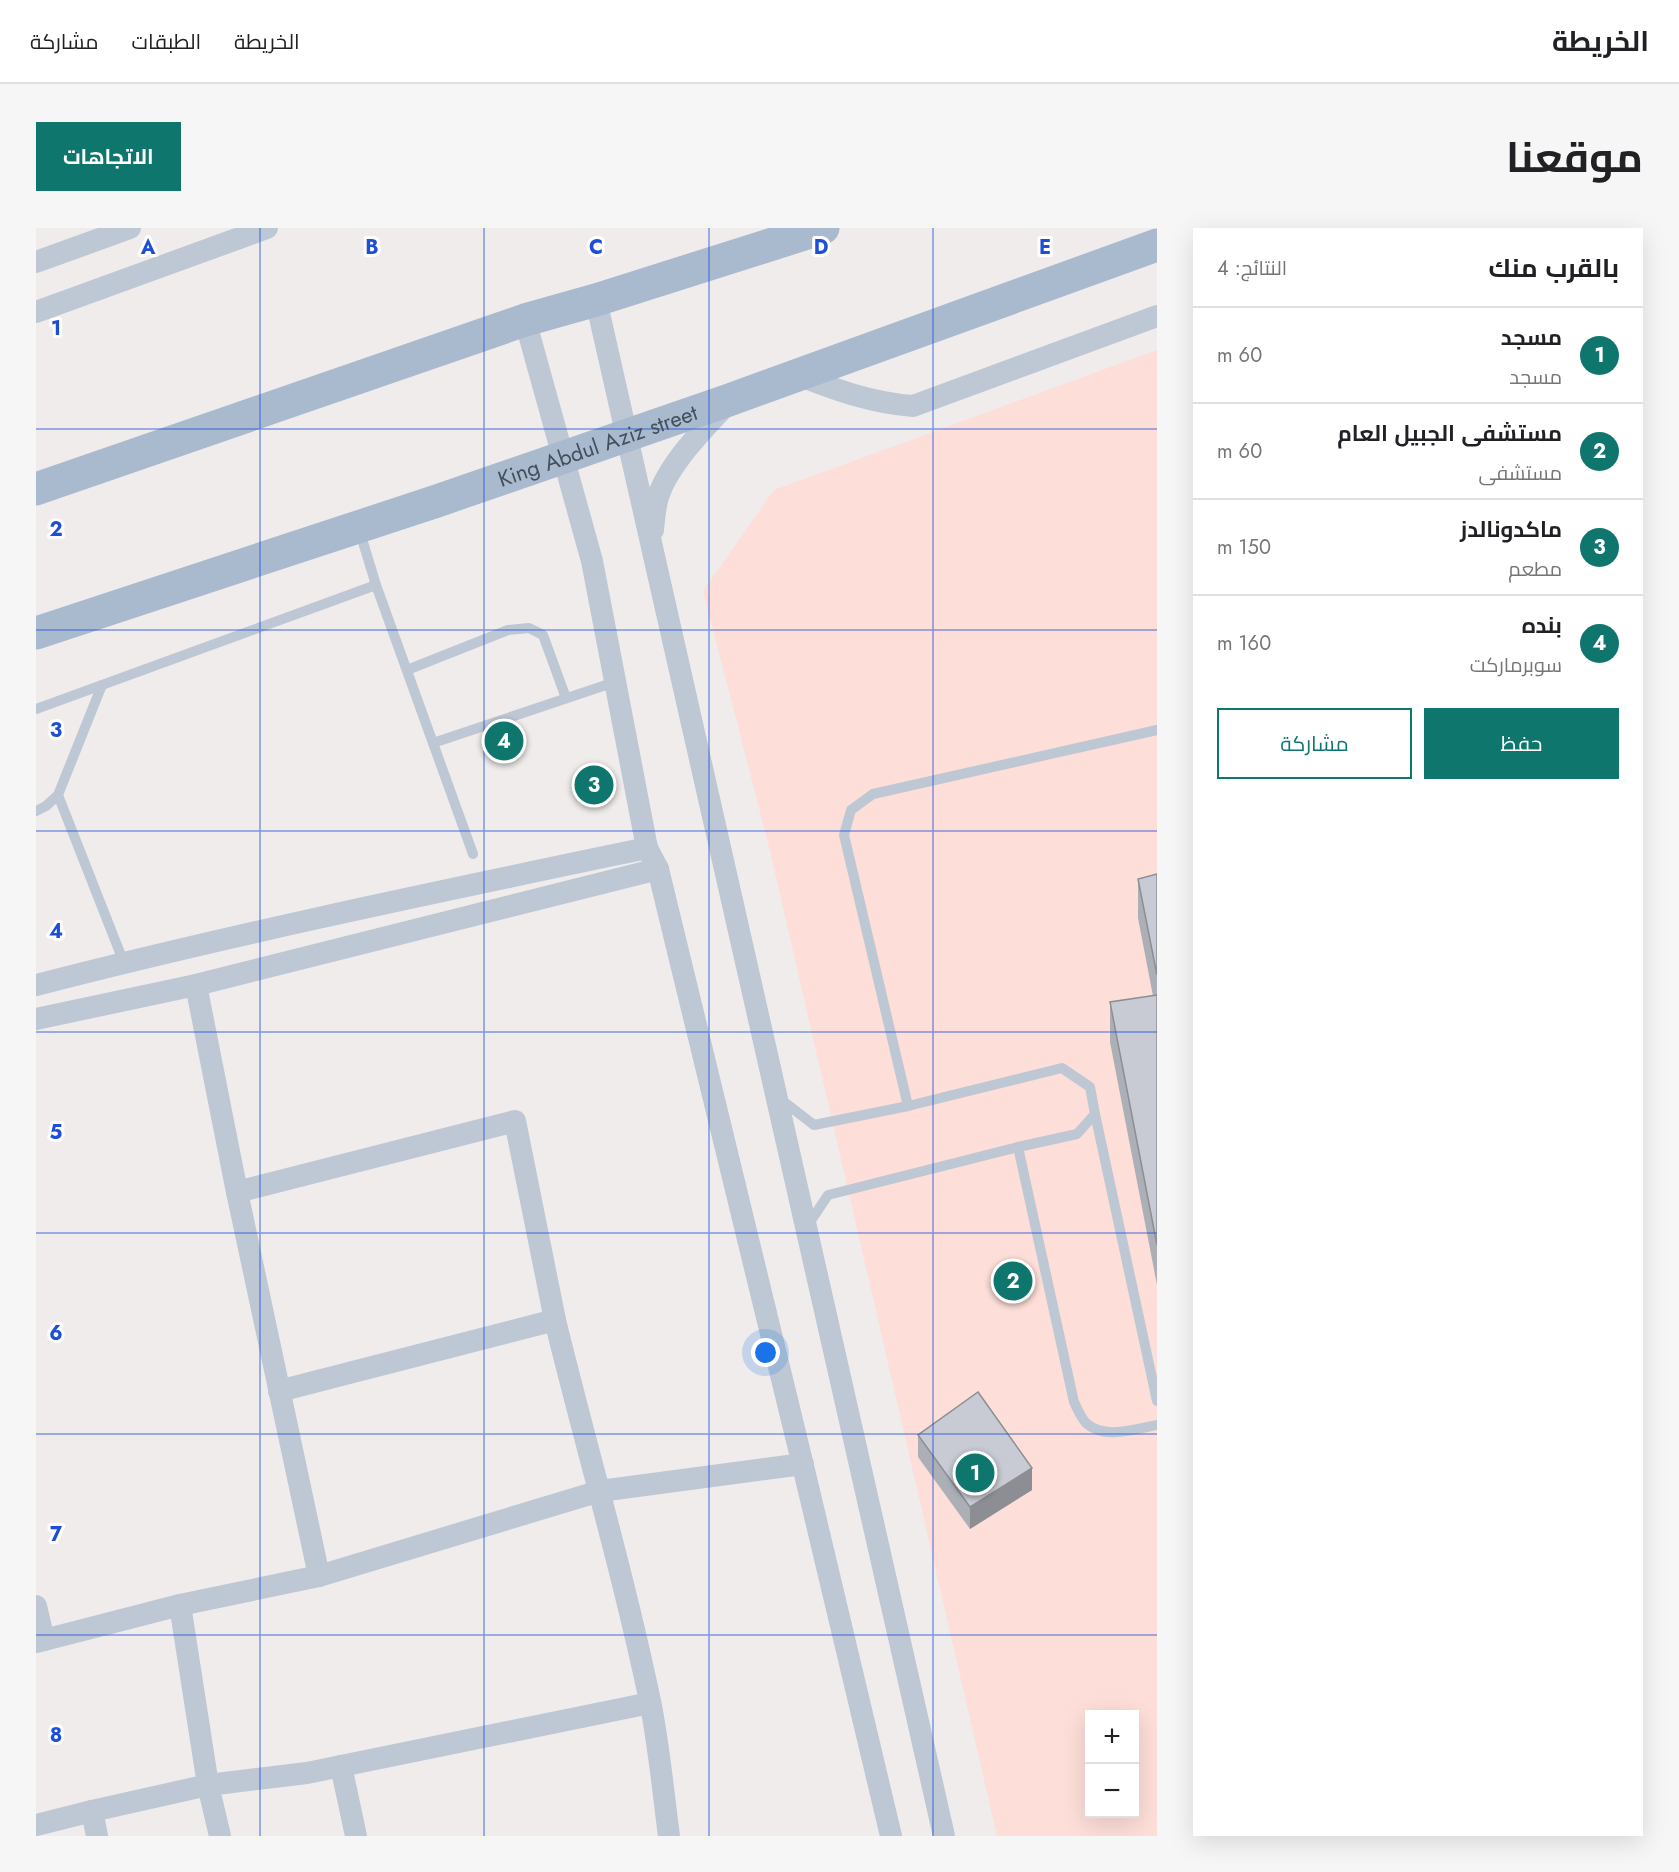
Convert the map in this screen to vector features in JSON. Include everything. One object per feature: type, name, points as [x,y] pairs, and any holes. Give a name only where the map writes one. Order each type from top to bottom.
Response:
[{"type":"main road","points":[[36,489],[525,320],[596,300],[823,228]]},
{"type":"main road","name":"King Abdul Aziz street","points":[[36,633],[564,458],[1157,245]]},
{"type":"street","points":[[36,262],[130,228]]},
{"type":"street","points":[[36,312],[267,228]]},
{"type":"street","points":[[596,300],[944,1836]]},
{"type":"street","points":[[798,375],[867,399],[887,404],[913,406],[1157,316]]},
{"type":"street","points":[[525,320],[592,561],[646,848],[658,868],[891,1836]]},
{"type":"street","points":[[651,543],[658,497],[674,466],[697,435],[729,400]]},
{"type":"street","points":[[36,986],[343,911],[646,848]]},
{"type":"street","points":[[36,1019],[196,985],[658,868]]},
{"type":"street","points":[[196,985],[237,1192],[319,1576]]},
{"type":"street","points":[[237,1192],[515,1121],[555,1320],[600,1491],[650,1703],[669,1836]]},
{"type":"street","points":[[279,1391],[555,1320]]},
{"type":"street","points":[[36,1606],[40,1641],[180,1605],[319,1576],[600,1491],[802,1464]]},
{"type":"street","points":[[180,1605],[208,1785],[220,1836]]},
{"type":"street","points":[[36,1825],[208,1785],[306,1773],[650,1703]]},
{"type":"street","points":[[341,1766],[356,1836]]},
{"type":"street","points":[[92,1811],[97,1836]]},
{"type":"lane","points":[[358,526],[376,585],[473,854]]},
{"type":"lane","points":[[36,709],[376,585]]},
{"type":"lane","points":[[407,670],[508,630],[529,628],[543,635],[567,698]]},
{"type":"lane","points":[[433,743],[615,682]]},
{"type":"lane","points":[[36,811],[46,806],[58,795],[102,685]]},
{"type":"lane","points":[[908,1106],[844,835],[851,810],[873,794],[1157,730]]},
{"type":"lane","points":[[58,795],[124,963]]},
{"type":"lane","points":[[777,1096],[814,1125],[908,1106],[1062,1068],[1089,1087],[1151,1348],[1157,1401]]},
{"type":"lane","points":[[806,1227],[828,1195],[1077,1134],[1095,1114]]},
{"type":"lane","points":[[1018,1147],[1074,1402],[1086,1423],[1105,1432],[1129,1431],[1157,1425]]},
{"type":"shaded area","points":[[1157,350],[1157,1836],[997,1836],[769,847],[703,591],[774,490]]},
{"type":"building","points":[[1157,874],[1157,975],[1138,879]]},
{"type":"building","points":[[1157,995],[1157,1245],[1110,1002]]},
{"type":"building","points":[[978,1392],[1032,1468],[970,1507],[918,1435]]},
{"type":"place","name":"بنده","points":[[504,741]]},
{"type":"place","name":"ماكدونالدز","points":[[594,785]]},
{"type":"place","name":"مستشفى الجبيل العام","points":[[1013,1281]]},
{"type":"place","name":"مسجد","points":[[975,1473]]}]
